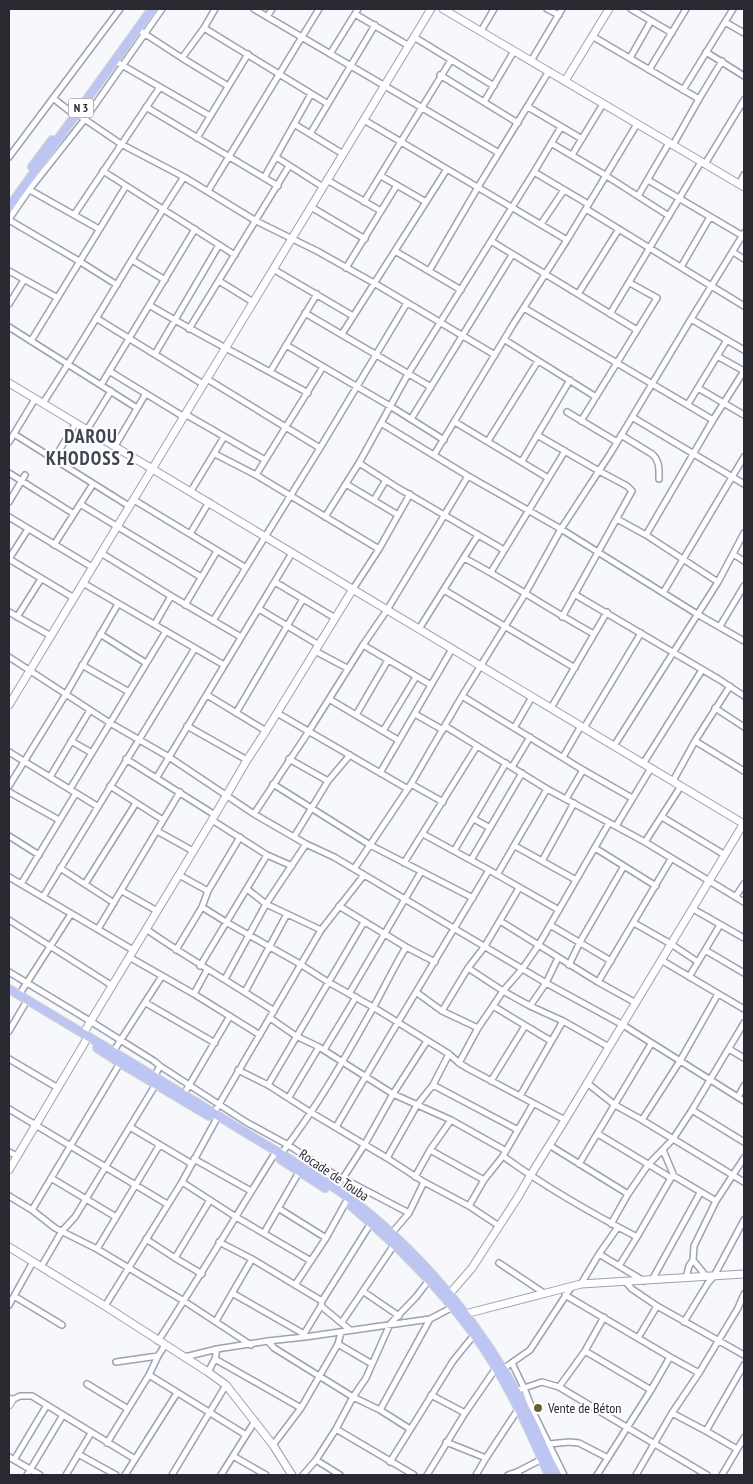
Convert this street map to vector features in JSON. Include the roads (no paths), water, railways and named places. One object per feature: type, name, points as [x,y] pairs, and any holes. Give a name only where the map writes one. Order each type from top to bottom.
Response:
[{"type":"main road","name":"N 3","points":[[9,207],[26,189],[74,113],[147,9]]},
{"type":"main road","name":"N 3","points":[[9,198],[115,61],[141,32],[152,9]]},
{"type":"main road","name":"Rocade de Touba","points":[[9,989],[86,1037],[120,1064],[184,1094],[215,1116]]},
{"type":"main road","name":"Rocade de Touba","points":[[9,995],[113,1052],[277,1155],[336,1189],[376,1220],[432,1275],[500,1369],[515,1391],[541,1441],[555,1475]]},
{"type":"main road","name":"Rocade de Touba","points":[[277,1155],[299,1172],[346,1202],[371,1223],[447,1296],[453,1307],[462,1315],[474,1335],[500,1369],[549,1475]]},
{"type":"street","points":[[9,157],[120,9]]},
{"type":"street","points":[[117,285],[9,220],[26,189],[85,119],[123,66],[141,32],[162,9]]},
{"type":"street","points":[[182,58],[215,9]]},
{"type":"street","points":[[254,9],[499,154]]},
{"type":"street","points":[[267,16],[272,9]]},
{"type":"street","points":[[208,191],[319,9]]},
{"type":"street","points":[[9,705],[431,9]]},
{"type":"street","points":[[443,9],[741,186],[744,175]]},
{"type":"street","points":[[481,31],[494,9]]},
{"type":"street","points":[[547,9],[559,15]]},
{"type":"street","points":[[531,61],[562,9]]},
{"type":"street","points":[[565,81],[609,9]]},
{"type":"street","points":[[631,9],[672,33]]},
{"type":"street","points":[[649,70],[686,9]]},
{"type":"street","points":[[683,90],[733,9]]},
{"type":"street","points":[[330,54],[356,11],[409,46]]},
{"type":"street","points":[[630,58],[651,21]]},
{"type":"street","points":[[725,22],[743,30]]},
{"type":"street","points":[[310,134],[375,25]]},
{"type":"street","points":[[204,28],[328,104]]},
{"type":"street","points":[[141,32],[228,86]]},
{"type":"street","points":[[592,36],[699,99]]},
{"type":"street","points":[[414,37],[494,86]]},
{"type":"street","points":[[484,102],[514,51]]},
{"type":"street","points":[[706,52],[744,76]]},
{"type":"street","points":[[197,138],[248,54]]},
{"type":"street","points":[[364,202],[440,75],[451,60]]},
{"type":"street","points":[[115,61],[210,116]]},
{"type":"street","points":[[638,196],[722,61]]},
{"type":"street","points":[[429,271],[549,71]]},
{"type":"street","points":[[440,75],[518,123]]},
{"type":"street","points":[[74,215],[160,87]]},
{"type":"street","points":[[264,178],[311,94]]},
{"type":"street","points":[[53,98],[121,144],[184,177],[256,221],[317,251],[374,283],[495,355]]},
{"type":"street","points":[[610,314],[680,198],[744,100]]},
{"type":"street","points":[[572,155],[603,104]]},
{"type":"street","points":[[528,106],[582,138]]},
{"type":"street","points":[[146,107],[278,186]]},
{"type":"street","points":[[364,120],[567,240]]},
{"type":"street","points":[[294,124],[343,154]]},
{"type":"street","points":[[434,455],[637,124]]},
{"type":"street","points":[[325,516],[346,484],[408,374],[561,127]]},
{"type":"street","points":[[551,144],[606,175],[669,216]]},
{"type":"street","points":[[276,157],[289,166],[381,211]]},
{"type":"street","points":[[189,329],[289,166]]},
{"type":"street","points":[[342,334],[446,169]]},
{"type":"street","points":[[103,171],[235,255]]},
{"type":"street","points":[[534,172],[564,190],[619,229],[744,306]]},
{"type":"street","points":[[380,176],[426,202]]},
{"type":"street","points":[[43,403],[184,177]]},
{"type":"street","points":[[354,869],[410,786],[462,696],[525,594],[561,529],[599,471],[744,235],[648,180]]},
{"type":"street","points":[[346,268],[397,185]]},
{"type":"street","points":[[31,341],[126,186]]},
{"type":"street","points":[[26,189],[98,229]]},
{"type":"street","points":[[541,224],[564,190]]},
{"type":"street","points":[[311,207],[365,239]]},
{"type":"street","points":[[681,267],[710,217]]},
{"type":"street","points":[[101,385],[194,229]]},
{"type":"street","points":[[578,294],[619,229]]},
{"type":"street","points":[[491,242],[637,330]]},
{"type":"street","points":[[154,354],[219,245]]},
{"type":"street","points":[[395,251],[461,290]]},
{"type":"street","points":[[733,252],[744,259]]},
{"type":"street","points":[[411,419],[512,254]]},
{"type":"street","points":[[132,260],[165,280]]},
{"type":"street","points":[[274,269],[353,316]]},
{"type":"street","points":[[9,271],[56,298]]},
{"type":"street","points":[[9,304],[24,280]]},
{"type":"street","points":[[219,281],[253,302]]},
{"type":"street","points":[[581,421],[657,298],[630,283]]},
{"type":"street","points":[[270,372],[316,294]]},
{"type":"street","points":[[213,621],[407,303]]},
{"type":"street","points":[[149,305],[189,329],[308,393]]},
{"type":"street","points":[[524,308],[713,420]]},
{"type":"street","points":[[305,313],[431,387]]},
{"type":"street","points":[[96,318],[154,354],[286,426],[320,448]]},
{"type":"street","points":[[691,319],[744,350]]},
{"type":"street","points":[[9,327],[138,408]]},
{"type":"street","points":[[504,340],[596,397]]},
{"type":"street","points":[[688,404],[727,340]]},
{"type":"street","points":[[286,345],[444,440]]},
{"type":"street","points":[[646,535],[744,371],[718,356]]},
{"type":"street","points":[[488,441],[538,361]]},
{"type":"street","points":[[256,475],[323,367]]},
{"type":"street","points":[[109,372],[146,395],[265,460]]},
{"type":"street","points":[[522,461],[570,380]]},
{"type":"street","points":[[9,383],[744,824],[518,1197],[472,1268],[447,1296]]},
{"type":"street","points":[[698,388],[744,415]]},
{"type":"street","points":[[87,430],[111,391]]},
{"type":"street","points":[[115,446],[146,395]]},
{"type":"street","points":[[9,442],[35,399]]},
{"type":"street","points":[[567,412],[617,442]]},
{"type":"street","points":[[632,417],[744,484]]},
{"type":"street","points":[[381,422],[744,641]]},
{"type":"street","points":[[455,422],[548,478]]},
{"type":"street","points":[[54,459],[76,423]]},
{"type":"street","points":[[14,434],[93,484],[190,534],[246,568]]},
{"type":"street","points":[[538,435],[627,486],[632,491],[562,617]]},
{"type":"street","points":[[621,435],[656,458],[659,463],[659,479]]},
{"type":"street","points":[[191,491],[224,437]]},
{"type":"street","points":[[491,572],[565,451]]},
{"type":"street","points":[[215,454],[256,475],[379,548]]},
{"type":"street","points":[[663,593],[744,457]]},
{"type":"street","points":[[358,462],[504,550]]},
{"type":"street","points":[[9,473],[74,514]]},
{"type":"street","points":[[9,502],[25,475]]},
{"type":"street","points":[[254,814],[309,731],[362,645],[387,610],[468,476]]},
{"type":"street","points":[[374,500],[386,480]]},
{"type":"street","points":[[54,545],[93,484]]},
{"type":"street","points":[[346,484],[398,514]]},
{"type":"street","points":[[9,1170],[58,1088],[86,1037],[90,1021],[111,985],[214,817],[246,760],[266,731],[379,548],[410,494]]},
{"type":"street","points":[[190,534],[209,502]]},
{"type":"street","points":[[80,504],[116,528],[200,577]]},
{"type":"street","points":[[9,517],[92,567]]},
{"type":"street","points":[[617,519],[646,535],[718,582]]},
{"type":"street","points":[[28,529],[9,559],[74,598]]},
{"type":"street","points":[[614,746],[718,582],[744,533]]},
{"type":"street","points":[[419,629],[478,535]]},
{"type":"street","points":[[186,605],[200,577],[217,550]]},
{"type":"street","points":[[101,553],[241,638]]},
{"type":"street","points":[[158,777],[292,553]]},
{"type":"street","points":[[732,554],[744,561]]},
{"type":"street","points":[[464,558],[491,572],[562,617],[594,634]]},
{"type":"street","points":[[17,617],[41,578]]},
{"type":"street","points":[[275,582],[335,618]]},
{"type":"street","points":[[83,583],[224,665]]},
{"type":"street","points":[[720,626],[744,586]]},
{"type":"street","points":[[444,590],[575,668]]},
{"type":"street","points":[[574,594],[607,612],[744,696]]},
{"type":"street","points":[[155,624],[171,596]]},
{"type":"street","points":[[236,713],[303,599]]},
{"type":"street","points":[[9,786],[66,694],[118,604]]},
{"type":"street","points":[[259,609],[348,668]]},
{"type":"street","points":[[9,612],[51,636]]},
{"type":"street","points":[[551,708],[607,612]]},
{"type":"street","points":[[70,790],[166,631]]},
{"type":"street","points":[[563,757],[641,633]]},
{"type":"street","points":[[100,634],[146,663]]},
{"type":"street","points":[[362,645],[431,685]]},
{"type":"street","points":[[43,897],[194,648]]},
{"type":"street","points":[[380,773],[452,649]]},
{"type":"street","points":[[9,657],[110,723],[169,757],[254,814],[306,844],[334,857],[546,983],[622,1025],[744,1101]]},
{"type":"street","points":[[356,715],[388,660]]},
{"type":"street","points":[[82,665],[129,692]]},
{"type":"street","points":[[643,764],[702,670]]},
{"type":"street","points":[[383,731],[416,676]]},
{"type":"street","points":[[673,782],[695,741],[730,686]]},
{"type":"street","points":[[207,695],[266,731]]},
{"type":"street","points":[[462,696],[632,798]]},
{"type":"street","points":[[514,728],[532,697]]},
{"type":"street","points":[[329,699],[398,740]]},
{"type":"street","points":[[715,708],[744,727]]},
{"type":"street","points":[[50,777],[90,710]]},
{"type":"street","points":[[277,713],[380,773],[443,802]]},
{"type":"street","points":[[415,714],[478,746],[548,789],[645,842],[744,902]]},
{"type":"street","points":[[187,726],[246,760]]},
{"type":"street","points":[[512,767],[530,737]]},
{"type":"street","points":[[71,741],[92,753]]},
{"type":"street","points":[[695,741],[744,771]]},
{"type":"street","points":[[404,863],[478,746]]},
{"type":"street","points":[[9,752],[97,806]]},
{"type":"street","points":[[294,837],[328,781],[350,755]]},
{"type":"street","points":[[126,759],[180,792],[240,837],[267,854],[292,866]]},
{"type":"street","points":[[289,759],[328,781]]},
{"type":"street","points":[[454,851],[506,764]]},
{"type":"street","points":[[616,826],[651,768]]},
{"type":"street","points":[[566,799],[583,770]]},
{"type":"street","points":[[471,860],[522,773]]},
{"type":"street","points":[[273,784],[370,845],[472,898]]},
{"type":"street","points":[[110,786],[163,820]]},
{"type":"street","points":[[645,842],[681,786]]},
{"type":"street","points":[[497,875],[548,789]]},
{"type":"street","points":[[9,792],[59,820]]},
{"type":"street","points":[[98,930],[180,792]]},
{"type":"street","points":[[21,884],[76,793]]},
{"type":"street","points":[[85,884],[136,803]]},
{"type":"street","points":[[542,861],[574,803]]},
{"type":"street","points":[[662,817],[725,854]]},
{"type":"street","points":[[474,819],[490,828]]},
{"type":"street","points":[[459,1063],[478,1028],[503,991],[523,968],[538,946],[610,823]]},
{"type":"street","points":[[157,831],[193,851]]},
{"type":"street","points":[[423,834],[559,910]]},
{"type":"street","points":[[9,836],[39,855]]},
{"type":"street","points":[[176,950],[240,837]]},
{"type":"street","points":[[224,979],[266,904],[306,844]]},
{"type":"street","points":[[514,846],[576,880]]},
{"type":"street","points":[[595,848],[656,886]]},
{"type":"street","points":[[200,966],[267,854]]},
{"type":"street","points":[[598,982],[672,859]]},
{"type":"street","points":[[569,965],[580,942],[624,866]]},
{"type":"street","points":[[60,868],[114,903]]},
{"type":"street","points":[[336,1128],[489,870]]},
{"type":"street","points":[[349,994],[421,872]]},
{"type":"street","points":[[179,875],[208,891]]},
{"type":"street","points":[[106,1306],[182,1182],[215,1116],[219,1104],[300,964],[321,930],[364,875]]},
{"type":"street","points":[[9,879],[21,884],[98,930],[162,976],[260,1035]]},
{"type":"street","points":[[736,896],[744,884]]},
{"type":"street","points":[[442,1011],[468,968],[485,946],[519,888]]},
{"type":"street","points":[[247,889],[266,904],[321,930]]},
{"type":"street","points":[[122,891],[157,911]]},
{"type":"street","points":[[339,906],[406,947],[435,962]]},
{"type":"street","points":[[202,907],[328,982],[374,1007],[397,1023],[450,1054],[459,1063],[565,1120]]},
{"type":"street","points":[[693,909],[744,938]]},
{"type":"street","points":[[19,995],[71,914]]},
{"type":"street","points":[[245,992],[287,914]]},
{"type":"street","points":[[9,920],[111,985]]},
{"type":"street","points":[[500,921],[569,965],[636,1003]]},
{"type":"street","points":[[268,1085],[364,922]]},
{"type":"street","points":[[634,923],[698,962]]},
{"type":"street","points":[[550,925],[611,961]]},
{"type":"street","points":[[689,978],[720,925]]},
{"type":"street","points":[[146,930],[200,966],[274,1011]]},
{"type":"street","points":[[158,1341],[202,1274],[252,1191],[277,1155],[288,1145],[310,1112],[374,1007],[390,973],[406,947]]},
{"type":"street","points":[[705,950],[744,974]]},
{"type":"street","points":[[530,1006],[546,983],[558,958]]},
{"type":"street","points":[[661,960],[744,1009]]},
{"type":"street","points":[[468,968],[503,991],[609,1047]]},
{"type":"street","points":[[194,994],[207,970]]},
{"type":"street","points":[[9,972],[90,1021],[246,1122],[409,1213]]},
{"type":"street","points":[[113,1052],[162,976]]},
{"type":"street","points":[[416,992],[442,1011],[478,1028]]},
{"type":"street","points":[[642,1120],[680,1061],[718,994]]},
{"type":"street","points":[[290,1097],[356,997]]},
{"type":"street","points":[[146,1003],[215,1043]]},
{"type":"street","points":[[9,1031],[25,1004]]},
{"type":"street","points":[[493,1006],[551,1041]]},
{"type":"street","points":[[184,1094],[230,1016]]},
{"type":"street","points":[[270,1018],[296,1036],[322,1048],[393,1094],[451,1120],[504,1154],[530,1176],[637,1237]]},
{"type":"street","points":[[520,1096],[563,1022]]},
{"type":"street","points":[[612,1224],[628,1194],[648,1165],[673,1139],[744,1023]]},
{"type":"street","points":[[491,1081],[525,1026]]},
{"type":"street","points":[[336,1189],[427,1041]]},
{"type":"street","points":[[579,1164],[651,1044]]},
{"type":"street","points":[[729,1049],[744,1058]]},
{"type":"street","points":[[387,1158],[417,1105],[433,1085],[450,1054]]},
{"type":"street","points":[[9,1059],[58,1088]]},
{"type":"street","points":[[32,1210],[120,1064]]},
{"type":"street","points":[[41,1268],[62,1232],[75,1217],[130,1127],[155,1080],[160,1066]]},
{"type":"street","points":[[238,1070],[290,1097],[310,1112],[365,1144],[415,1177],[469,1206],[499,1226]]},
{"type":"street","points":[[587,1083],[615,1105],[744,1182]]},
{"type":"street","points":[[433,1085],[518,1130]]},
{"type":"street","points":[[738,1097],[744,1086]]},
{"type":"street","points":[[469,1206],[484,1180],[504,1154],[533,1104]]},
{"type":"street","points":[[9,1109],[167,1204]]},
{"type":"street","points":[[692,1110],[744,1142]]},
{"type":"street","points":[[415,1177],[430,1150],[451,1120]]},
{"type":"street","points":[[130,1127],[192,1164]]},
{"type":"street","points":[[598,1134],[648,1165],[716,1202]]},
{"type":"street","points":[[548,1145],[628,1194]]},
{"type":"street","points":[[97,1249],[159,1146]]},
{"type":"street","points":[[430,1150],[484,1180]]},
{"type":"street","points":[[619,1266],[672,1177],[663,1150]]},
{"type":"street","points":[[9,1152],[17,1156]]},
{"type":"street","points":[[686,1278],[689,1266],[693,1260],[694,1246],[716,1202],[744,1158]]},
{"type":"street","points":[[194,1159],[252,1191]]},
{"type":"street","points":[[264,1233],[299,1172]]},
{"type":"street","points":[[51,1178],[116,1217]]},
{"type":"street","points":[[182,1182],[236,1217],[311,1261]]},
{"type":"street","points":[[391,1234],[409,1213],[424,1182]]},
{"type":"street","points":[[648,1280],[700,1193]]},
{"type":"street","points":[[9,1196],[32,1210],[55,1228],[97,1249],[251,1344]]},
{"type":"street","points":[[175,1258],[210,1200]]},
{"type":"street","points":[[295,1285],[326,1238],[346,1202]]},
{"type":"street","points":[[278,1208],[326,1238]]},
{"type":"street","points":[[684,1322],[714,1276],[744,1220]]},
{"type":"street","points":[[304,1336],[371,1223]]},
{"type":"street","points":[[581,1284],[618,1227]]},
{"type":"street","points":[[739,1229],[744,1233]]},
{"type":"street","points":[[146,1238],[202,1274]]},
{"type":"street","points":[[220,1242],[295,1285],[322,1304],[350,1330]]},
{"type":"street","points":[[342,1322],[394,1245]]},
{"type":"street","points":[[9,1247],[106,1306],[226,1385],[274,1445],[292,1475]]},
{"type":"street","points":[[599,1254],[648,1280]]},
{"type":"street","points":[[216,1321],[252,1259]]},
{"type":"street","points":[[693,1260],[706,1276]]},
{"type":"street","points":[[9,1305],[33,1262]]},
{"type":"street","points":[[498,1263],[544,1293]]},
{"type":"street","points":[[462,1315],[581,1284],[744,1274]]},
{"type":"street","points":[[304,1475],[336,1429],[353,1397],[366,1378],[390,1324],[416,1297],[429,1280]]},
{"type":"street","points":[[625,1281],[632,1289],[657,1306],[744,1355]]},
{"type":"street","points":[[427,1475],[465,1413],[500,1369],[530,1350],[572,1286]]},
{"type":"street","points":[[364,1292],[399,1316]]},
{"type":"street","points":[[232,1293],[304,1336]]},
{"type":"street","points":[[636,1475],[738,1308],[744,1294]]},
{"type":"street","points":[[565,1295],[699,1373]]},
{"type":"street","points":[[14,1296],[62,1325]]},
{"type":"street","points":[[638,1338],[657,1306]]},
{"type":"street","points":[[184,1357],[268,1340],[430,1319],[453,1307]]},
{"type":"street","points":[[559,1386],[584,1351],[604,1317]]},
{"type":"street","points":[[380,1410],[430,1319]]},
{"type":"street","points":[[274,1445],[301,1408],[338,1344],[341,1332]]},
{"type":"street","points":[[390,1462],[453,1361],[474,1335]]},
{"type":"street","points":[[268,1340],[274,1348],[353,1397],[380,1410],[410,1429]]},
{"type":"street","points":[[338,1344],[372,1364]]},
{"type":"street","points":[[107,1443],[166,1345]]},
{"type":"street","points":[[208,1372],[217,1350]]},
{"type":"street","points":[[584,1351],[651,1390]]},
{"type":"street","points":[[116,1362],[158,1356]]},
{"type":"street","points":[[597,1475],[670,1357]]},
{"type":"street","points":[[214,1359],[301,1408]]},
{"type":"street","points":[[512,1363],[564,1475]]},
{"type":"street","points":[[706,1430],[744,1365]]},
{"type":"street","points":[[149,1375],[246,1435]]},
{"type":"street","points":[[515,1391],[542,1382],[559,1386],[707,1475]]},
{"type":"street","points":[[87,1384],[128,1409]]},
{"type":"street","points":[[172,1475],[226,1385]]},
{"type":"street","points":[[125,1475],[177,1393]]},
{"type":"street","points":[[10,1401],[16,1397],[29,1395],[135,1460]]},
{"type":"street","points":[[432,1395],[465,1413]]},
{"type":"street","points":[[40,1475],[29,1473],[11,1458],[47,1405]]},
{"type":"street","points":[[476,1475],[519,1408]]},
{"type":"street","points":[[672,1414],[706,1430],[737,1449]]},
{"type":"street","points":[[29,1473],[63,1415]]},
{"type":"street","points":[[221,1475],[256,1421]]},
{"type":"street","points":[[336,1429],[414,1475]]},
{"type":"street","points":[[66,1475],[91,1433]]},
{"type":"street","points":[[722,1475],[744,1438]]},
{"type":"street","points":[[446,1442],[486,1458]]},
{"type":"street","points":[[549,1444],[579,1443],[608,1458]]},
{"type":"street","points":[[78,1454],[116,1475]]},
{"type":"street","points":[[233,1456],[266,1475]]},
{"type":"street","points":[[508,1475],[518,1474],[542,1459]]},
{"type":"street","points":[[316,1460],[340,1475]]},
{"type":"place","name":"Vente de Béton","points":[[538,1408]]},
{"type":"district","name":"DAROU KHODOSS 2","points":[[91,447]]}]
